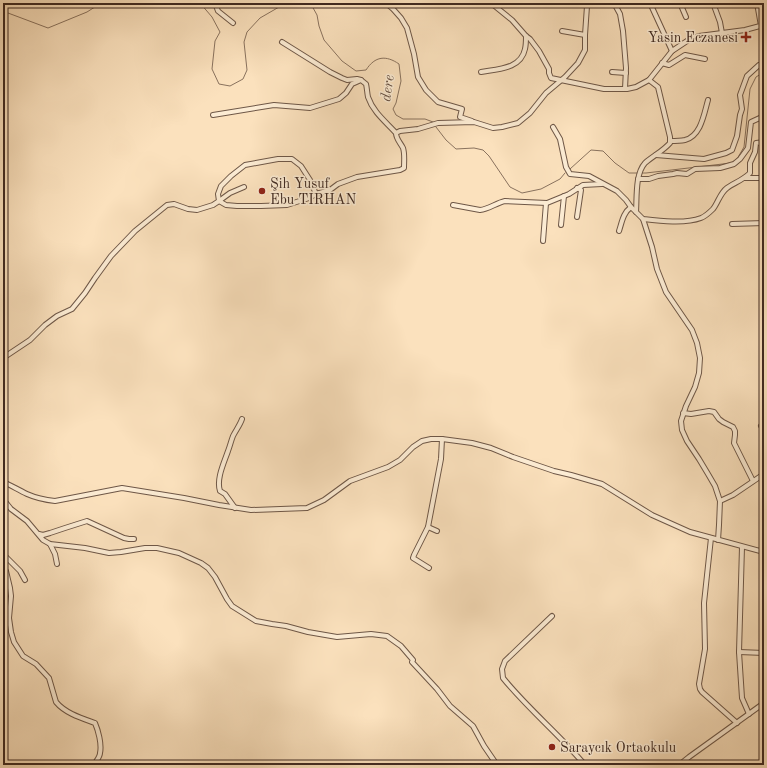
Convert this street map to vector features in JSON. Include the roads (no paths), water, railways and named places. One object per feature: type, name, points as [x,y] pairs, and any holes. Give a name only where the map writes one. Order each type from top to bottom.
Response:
[{"type":"street","points":[[214,3],[218,11],[233,23]]},
{"type":"street","points":[[386,3],[397,14],[407,28],[418,77],[426,90],[438,102],[462,109],[460,117],[493,128],[518,122],[530,113],[546,93],[578,63],[585,50],[586,5],[592,3]]},
{"type":"street","points":[[491,3],[512,20],[530,39],[549,69],[548,73],[551,78],[604,89],[624,89],[636,87],[649,80],[672,51],[690,38],[722,34],[762,26],[757,3]]},
{"type":"street","points":[[614,3],[620,14],[623,31],[626,68],[624,89]]},
{"type":"street","points":[[650,3],[672,51]]},
{"type":"street","points":[[680,3],[686,17]]},
{"type":"street","points":[[713,3],[720,22],[722,34]]},
{"type":"street","points":[[562,31],[585,34]]},
{"type":"street","points":[[481,72],[512,66],[518,62],[521,59],[525,49],[526,36]]},
{"type":"street","points":[[218,201],[226,205],[237,206],[287,205],[330,190],[338,184],[357,177],[400,170],[404,168],[404,155],[396,133],[373,108],[368,96],[366,84],[357,79],[347,80],[342,78],[323,68],[282,42]]},
{"type":"street","points":[[662,63],[669,65],[686,55],[705,59]]},
{"type":"street","points":[[656,155],[704,159],[732,150],[737,136],[742,109],[740,95],[747,76],[759,65],[764,64]]},
{"type":"street","points":[[612,72],[626,72]]},
{"type":"street","points":[[213,115],[274,105],[310,108],[339,99],[346,94],[352,84],[361,80]]},
{"type":"street","points":[[636,212],[637,185],[642,167],[670,143],[670,137],[658,87],[649,80]]},
{"type":"street","points":[[670,141],[687,140],[697,133],[708,100]]},
{"type":"street","points":[[639,177],[649,179],[677,173],[687,174],[695,170],[720,168],[734,164],[740,159],[748,148],[751,122],[764,116]]},
{"type":"street","points":[[396,133],[438,124],[474,122]]},
{"type":"street","points":[[553,127],[560,139],[566,167],[570,174],[589,176],[617,191],[643,219],[657,269],[666,292],[692,330],[697,343],[700,358],[699,373],[695,387],[681,420],[682,430],[687,441],[715,486],[720,500],[718,540]]},
{"type":"street","points":[[643,219],[687,221],[702,218],[715,207],[725,189],[745,178],[750,173],[750,163],[755,152],[756,143],[764,142]]},
{"type":"street","points":[[218,201],[218,194],[221,186],[245,165],[278,159],[292,159],[301,166],[310,180],[316,194]]},
{"type":"street","points":[[745,178],[764,178]]},
{"type":"street","points":[[453,204],[480,210],[505,200],[546,203],[570,194],[583,185],[602,184]]},
{"type":"street","points":[[3,358],[30,340],[45,325],[57,316],[72,309],[111,256],[135,231],[167,206],[174,204],[188,209],[197,210],[213,205],[230,193],[244,186]]},
{"type":"street","points":[[577,188],[581,190],[577,217]]},
{"type":"street","points":[[561,226],[564,196]]},
{"type":"street","points":[[543,241],[546,203]]},
{"type":"street","points":[[620,231],[624,214],[631,207]]},
{"type":"street","points":[[732,224],[764,223]]},
{"type":"street","points":[[683,414],[710,411],[714,412],[719,419],[733,427],[735,431],[734,443],[753,481]]},
{"type":"street","points":[[235,508],[225,494],[220,491],[219,484],[224,460],[242,419]]},
{"type":"street","points":[[429,568],[413,558],[428,527],[441,459],[442,439]]},
{"type":"street","points":[[3,482],[27,494],[55,502],[122,488],[184,498],[219,506],[251,510],[307,508],[324,500],[350,481],[388,467],[400,460],[422,441],[442,439],[472,443],[491,448],[554,471],[602,484],[652,515],[690,532],[764,552]]},
{"type":"street","points":[[720,500],[733,494],[764,474]]},
{"type":"street","points":[[3,499],[11,509],[27,521],[43,540],[50,544],[85,548],[109,553],[145,548],[157,548],[179,553],[201,563],[208,568],[215,577],[232,606],[256,621],[337,637],[371,634],[387,636],[401,646],[412,662],[450,706],[473,726],[497,765]]},
{"type":"street","points":[[37,533],[43,535],[87,522],[124,538],[134,539]]},
{"type":"street","points":[[428,527],[437,531]]},
{"type":"street","points":[[711,538],[704,603],[705,649],[699,684],[702,692],[737,723]]},
{"type":"street","points":[[50,544],[55,554],[57,564]]},
{"type":"street","points":[[742,547],[739,652],[742,698],[749,714]]},
{"type":"street","points":[[3,554],[20,571],[24,580]]},
{"type":"street","points":[[3,568],[6,571],[10,588],[10,632],[14,642],[23,656],[36,664],[49,678],[56,702],[64,710],[95,723],[100,741],[100,752],[94,765]]},
{"type":"street","points":[[552,616],[505,661],[502,669],[503,678],[585,765]]},
{"type":"street","points":[[739,652],[764,653]]},
{"type":"street","points":[[679,765],[764,703]]},
{"type":"waterway","name":"dere","points":[[3,9],[8,13],[48,28],[87,12],[104,3]]},
{"type":"waterway","name":"dere","points":[[200,3],[212,17],[220,32],[215,41],[212,69],[219,84],[230,86],[243,79],[247,70],[244,42],[247,32],[260,18],[286,3]]},
{"type":"waterway","name":"dere","points":[[309,3],[317,15],[324,40],[342,61],[356,71],[366,70],[369,65],[381,58],[390,59],[399,64],[401,81],[396,103],[393,109],[396,115],[403,119],[425,119],[433,122]]},
{"type":"waterway","points":[[641,173],[731,163],[737,159],[744,147],[750,89],[756,77],[764,72]]},
{"type":"waterway","points":[[436,127],[446,140],[456,149],[474,148],[483,150],[489,156],[510,187],[522,193],[541,189],[560,179],[565,173]]},
{"type":"waterway","points":[[570,169],[591,150],[603,151],[615,163],[629,173],[638,173]]},
{"type":"place","name":"Yasin Eczanesi","points":[[746,37]]},
{"type":"place","name":"Şih Yusuf Ebu TIRHAN","points":[[262,191]]},
{"type":"place","name":"Saraycık Ortaokulu","points":[[552,747]]}]
